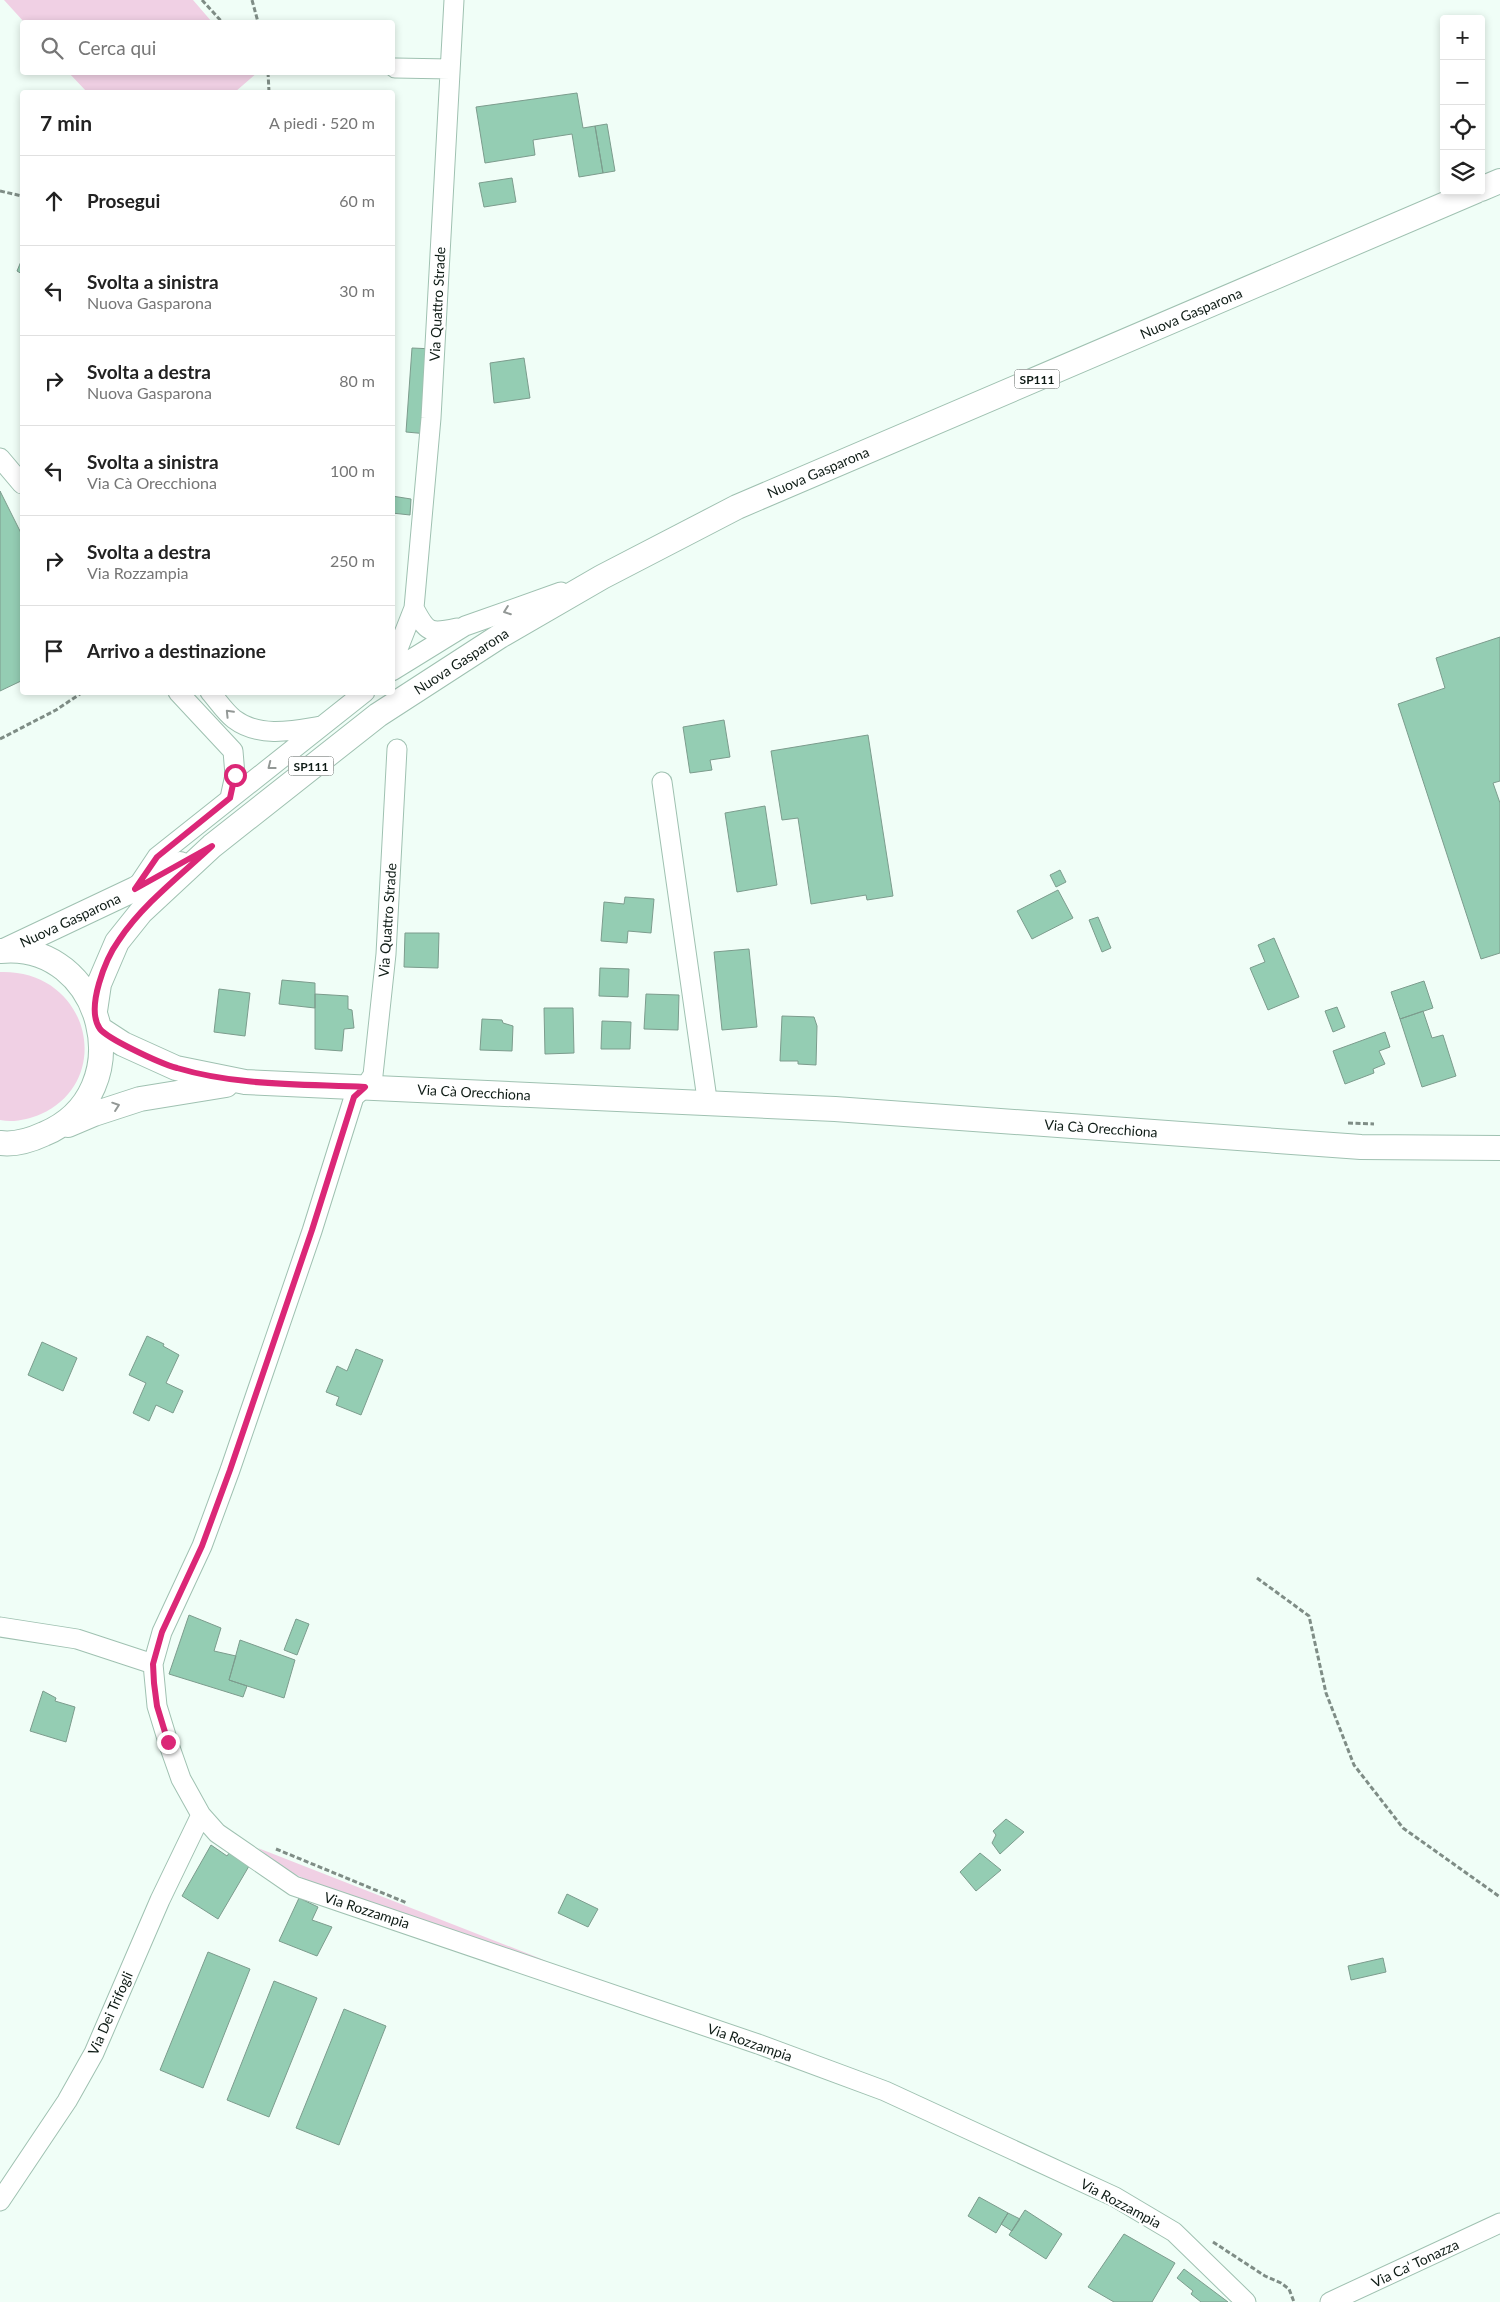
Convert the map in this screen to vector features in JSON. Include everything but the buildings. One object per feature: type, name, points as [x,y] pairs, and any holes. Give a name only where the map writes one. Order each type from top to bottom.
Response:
[{"type":"main road","points":[[1485,187],[1500,181]]},
{"type":"main road","name":"Nuova Gasparona","points":[[0,1143],[31,1140],[54,1130],[70,1118],[83,1104],[93,1087],[100,1068],[102,1048],[98,1020],[99,984],[108,960],[122,935],[141,912],[212,846],[378,715],[500,636],[602,577],[737,507],[1467,195]]},
{"type":"main road","name":"Nuova Gasparona","points":[[3,951],[135,889],[212,846]]},
{"type":"main road","name":"Nuova Gasparona","points":[[3,951],[34,955],[60,967],[81,986],[98,1020]]},
{"type":"main road","name":"Via Cà Orecchiona","points":[[98,1020],[123,1044],[176,1068],[245,1082],[835,1109],[1360,1147],[1500,1148]]},
{"type":"main road","name":"Via Cà Orecchiona","points":[[54,1130],[140,1099],[245,1082]]},
{"type":"street","name":"Via Quattro Strade","points":[[395,656],[414,608],[431,418],[454,0]]},
{"type":"street","points":[[395,68],[450,69]]},
{"type":"street","points":[[0,458],[20,482]]},
{"type":"street","points":[[414,608],[426,628],[435,633],[465,626],[602,577]]},
{"type":"street","points":[[395,669],[465,626]]},
{"type":"street","points":[[181,695],[233,752],[235,775],[230,798]]},
{"type":"street","points":[[213,695],[234,719],[264,732],[293,731],[324,725]]},
{"type":"street","points":[[135,889],[157,857],[361,695]]},
{"type":"street","name":"Via Quattro Strade","points":[[365,1087],[373,1075],[386,954],[397,749]]},
{"type":"street","points":[[662,782],[706,1092],[703,1103]]},
{"type":"street","name":"Via Rozzampia","points":[[365,1087],[354,1097],[312,1230],[230,1470],[202,1546],[162,1632],[153,1664],[157,1706],[168,1742],[181,1779],[201,1815],[217,1834],[294,1886],[758,2044],[885,2091],[1115,2196],[1174,2232],[1246,2302]]},
{"type":"street","points":[[0,1627],[78,1639],[153,1664]]},
{"type":"street","name":"Via Dei Trifogli","points":[[0,2200],[67,2101],[94,2052],[192,1829],[201,1815]]},
{"type":"street","name":"Via Ca' Tonazza","points":[[1330,2302],[1500,2223]]},
{"type":"path","points":[[202,0],[220,20]]},
{"type":"path","points":[[252,0],[257,20]]},
{"type":"path","points":[[268,75],[269,90]]},
{"type":"path","points":[[0,192],[20,196]]},
{"type":"path","points":[[0,739],[56,710],[78,695]]},
{"type":"path","points":[[1257,1578],[1309,1616],[1326,1693],[1354,1765],[1403,1828],[1500,1897]]},
{"type":"shaded area","points":[[4,0],[193,0],[210,20],[22,20]]},
{"type":"shaded area","points":[[71,75],[255,75],[237,90],[85,90]]},
{"type":"shaded area","points":[[0,972],[30,976],[54,988],[72,1007],[82,1029],[84,1053],[79,1077],[64,1098],[41,1114],[16,1121],[0,1120]]},
{"type":"shaded area","points":[[258,1848],[539,1958],[592,1982],[322,1888],[285,1869]]},
{"type":"route","points":[[168,1742],[157,1706],[154,1683],[153,1664],[162,1632],[202,1546],[312,1230],[354,1097],[365,1087],[245,1082],[205,1075],[176,1068],[152,1058],[123,1044],[100,1029],[95,1011],[99,984],[117,942],[141,912],[212,846],[135,889],[157,857],[230,798],[235,775]]}]
